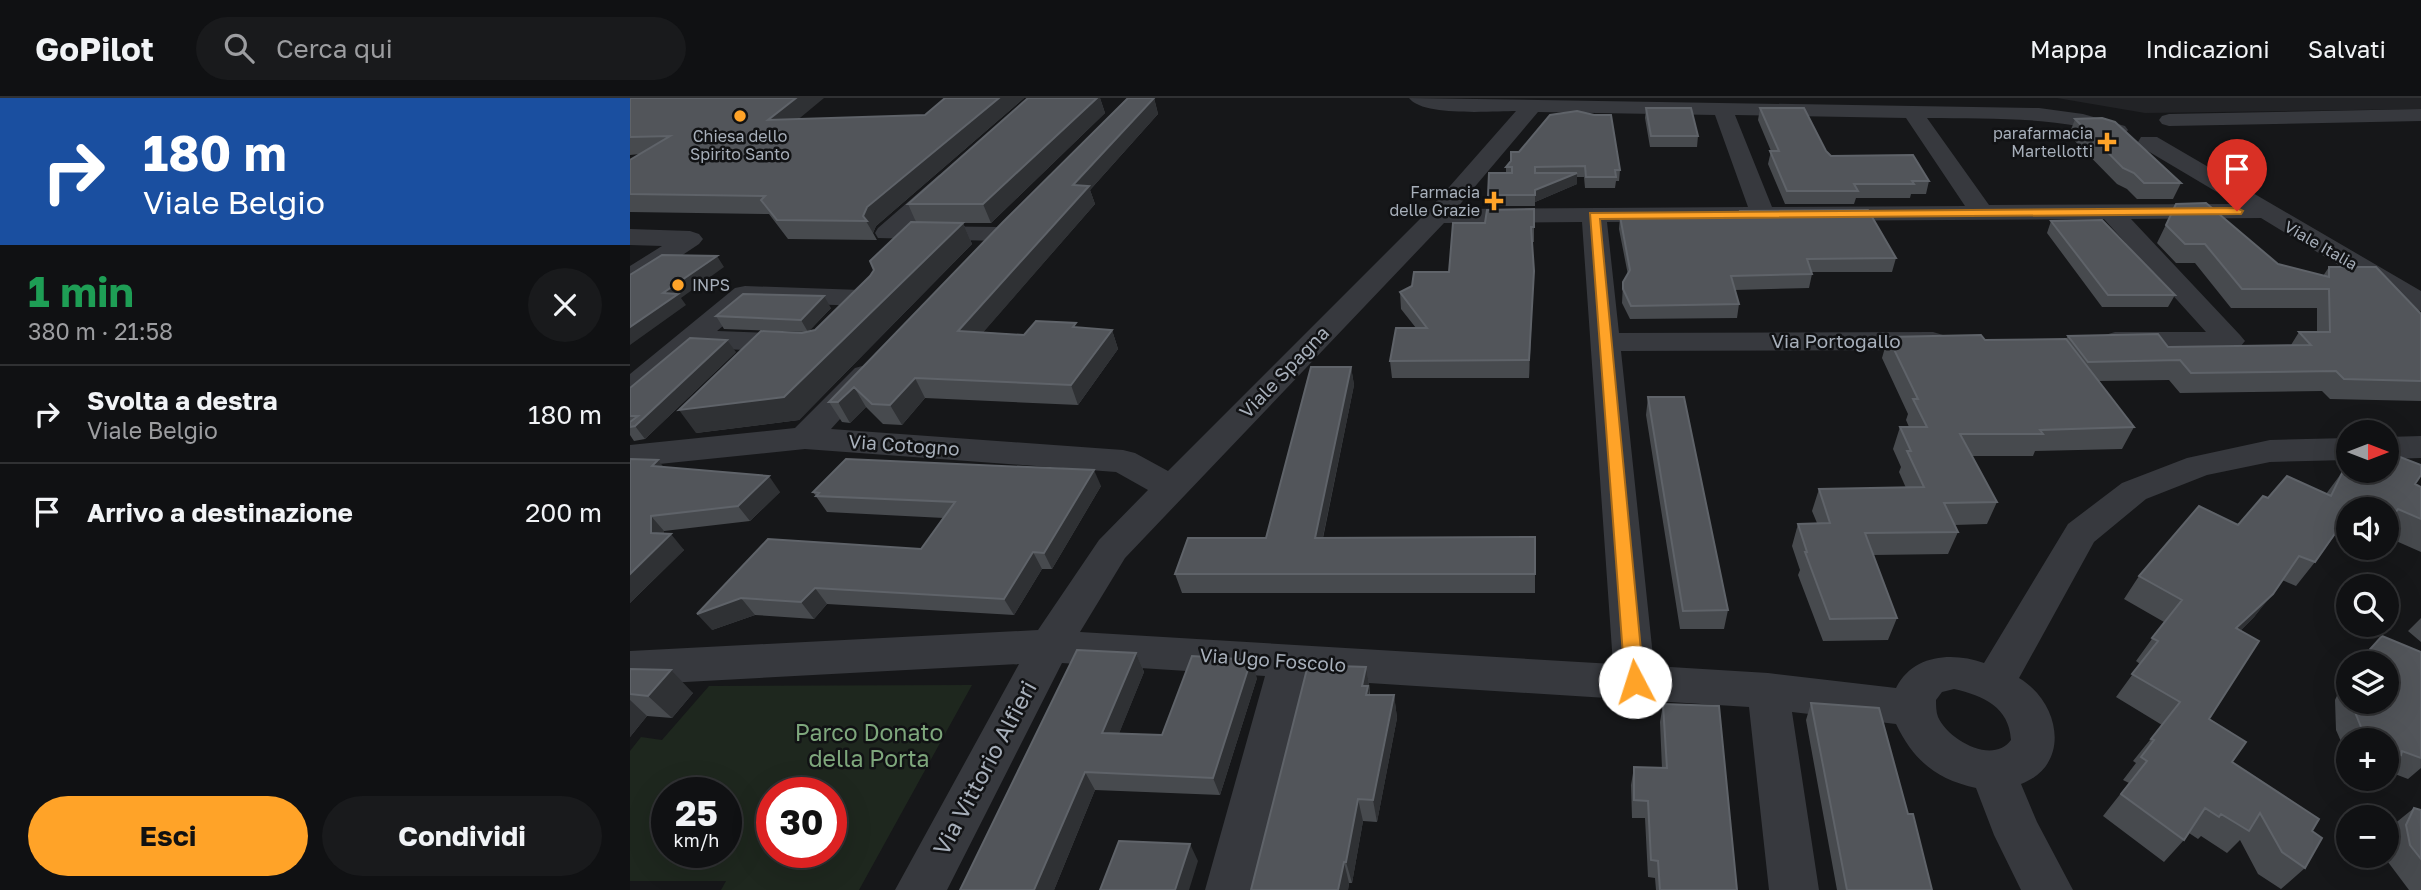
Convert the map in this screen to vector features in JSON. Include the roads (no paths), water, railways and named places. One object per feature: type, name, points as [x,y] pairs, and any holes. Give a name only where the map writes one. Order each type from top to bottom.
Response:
[{"type":"street","points":[[1419,98],[1439,104],[2013,103],[2077,106],[2132,119],[2149,142],[2178,145],[2190,142]]},
{"type":"street","points":[[2244,98],[2271,118]]},
{"type":"street","points":[[2386,98],[2415,117]]},
{"type":"street","points":[[1536,103],[1723,110],[2039,114],[2082,120],[2415,117]]},
{"type":"street","name":"Viale Spagna","points":[[1050,646],[1112,549],[1437,216],[1536,103]]},
{"type":"street","points":[[1723,110],[1762,213]]},
{"type":"street","points":[[1913,113],[1982,213]]},
{"type":"street","name":"Viale Italia","points":[[2169,120],[2189,129],[2194,138],[2190,142],[2205,161],[2421,285]]},
{"type":"street","name":"Viale Italia","points":[[2149,142],[2421,303]]},
{"type":"street","points":[[968,161],[887,233],[999,234]]},
{"type":"street","points":[[1437,216],[2262,211]]},
{"type":"street","points":[[2091,341],[2230,341],[2111,212]]},
{"type":"street","points":[[981,254],[1018,215]]},
{"type":"street","points":[[1594,215],[1635,682]]},
{"type":"street","points":[[630,237],[690,239],[630,278]]},
{"type":"street","points":[[630,388],[745,294],[865,294],[816,344],[690,339]]},
{"type":"street","name":"Via Portogallo","points":[[1604,342],[1966,341]]},
{"type":"street","points":[[737,370],[766,343]]},
{"type":"street","points":[[805,438],[879,360]]},
{"type":"street","points":[[641,455],[681,426]]},
{"type":"street","name":"Via Cotogno","points":[[641,455],[805,438],[1124,461],[1171,488]]},
{"type":"street","points":[[2399,448],[2421,447]]},
{"type":"street","points":[[1994,684],[2081,533],[2134,491],[2199,466],[2270,451],[2336,449]]},
{"type":"street","name":"Via Ugo Foscolo","points":[[630,668],[1050,646],[1768,691],[1914,708]]},
{"type":"street","name":"Via Vittorio Alfieri","points":[[920,890],[1050,646]]},
{"type":"street","points":[[1230,890],[1290,661]]},
{"type":"street","points":[[1954,672],[1984,678],[1994,684],[2012,695],[2031,719],[2034,744],[2020,764],[1993,771],[1960,764],[1931,744],[1915,719],[1914,695],[1928,678],[1954,672]]},
{"type":"street","points":[[1768,691],[1794,890]]},
{"type":"street","points":[[1993,771],[2018,835],[2048,890]]},
{"type":"place","name":"Chiesa dello Spirito Santo","points":[[740,116]]},
{"type":"place","name":"parafarmacia Martellotti","points":[[2107,142]]},
{"type":"place","name":"Farmacia delle Grazie","points":[[1494,201]]},
{"type":"place","name":"INPS","points":[[678,285]]},
{"type":"park label","name":"Parco Donato della Porta","points":[[869,746]]}]
